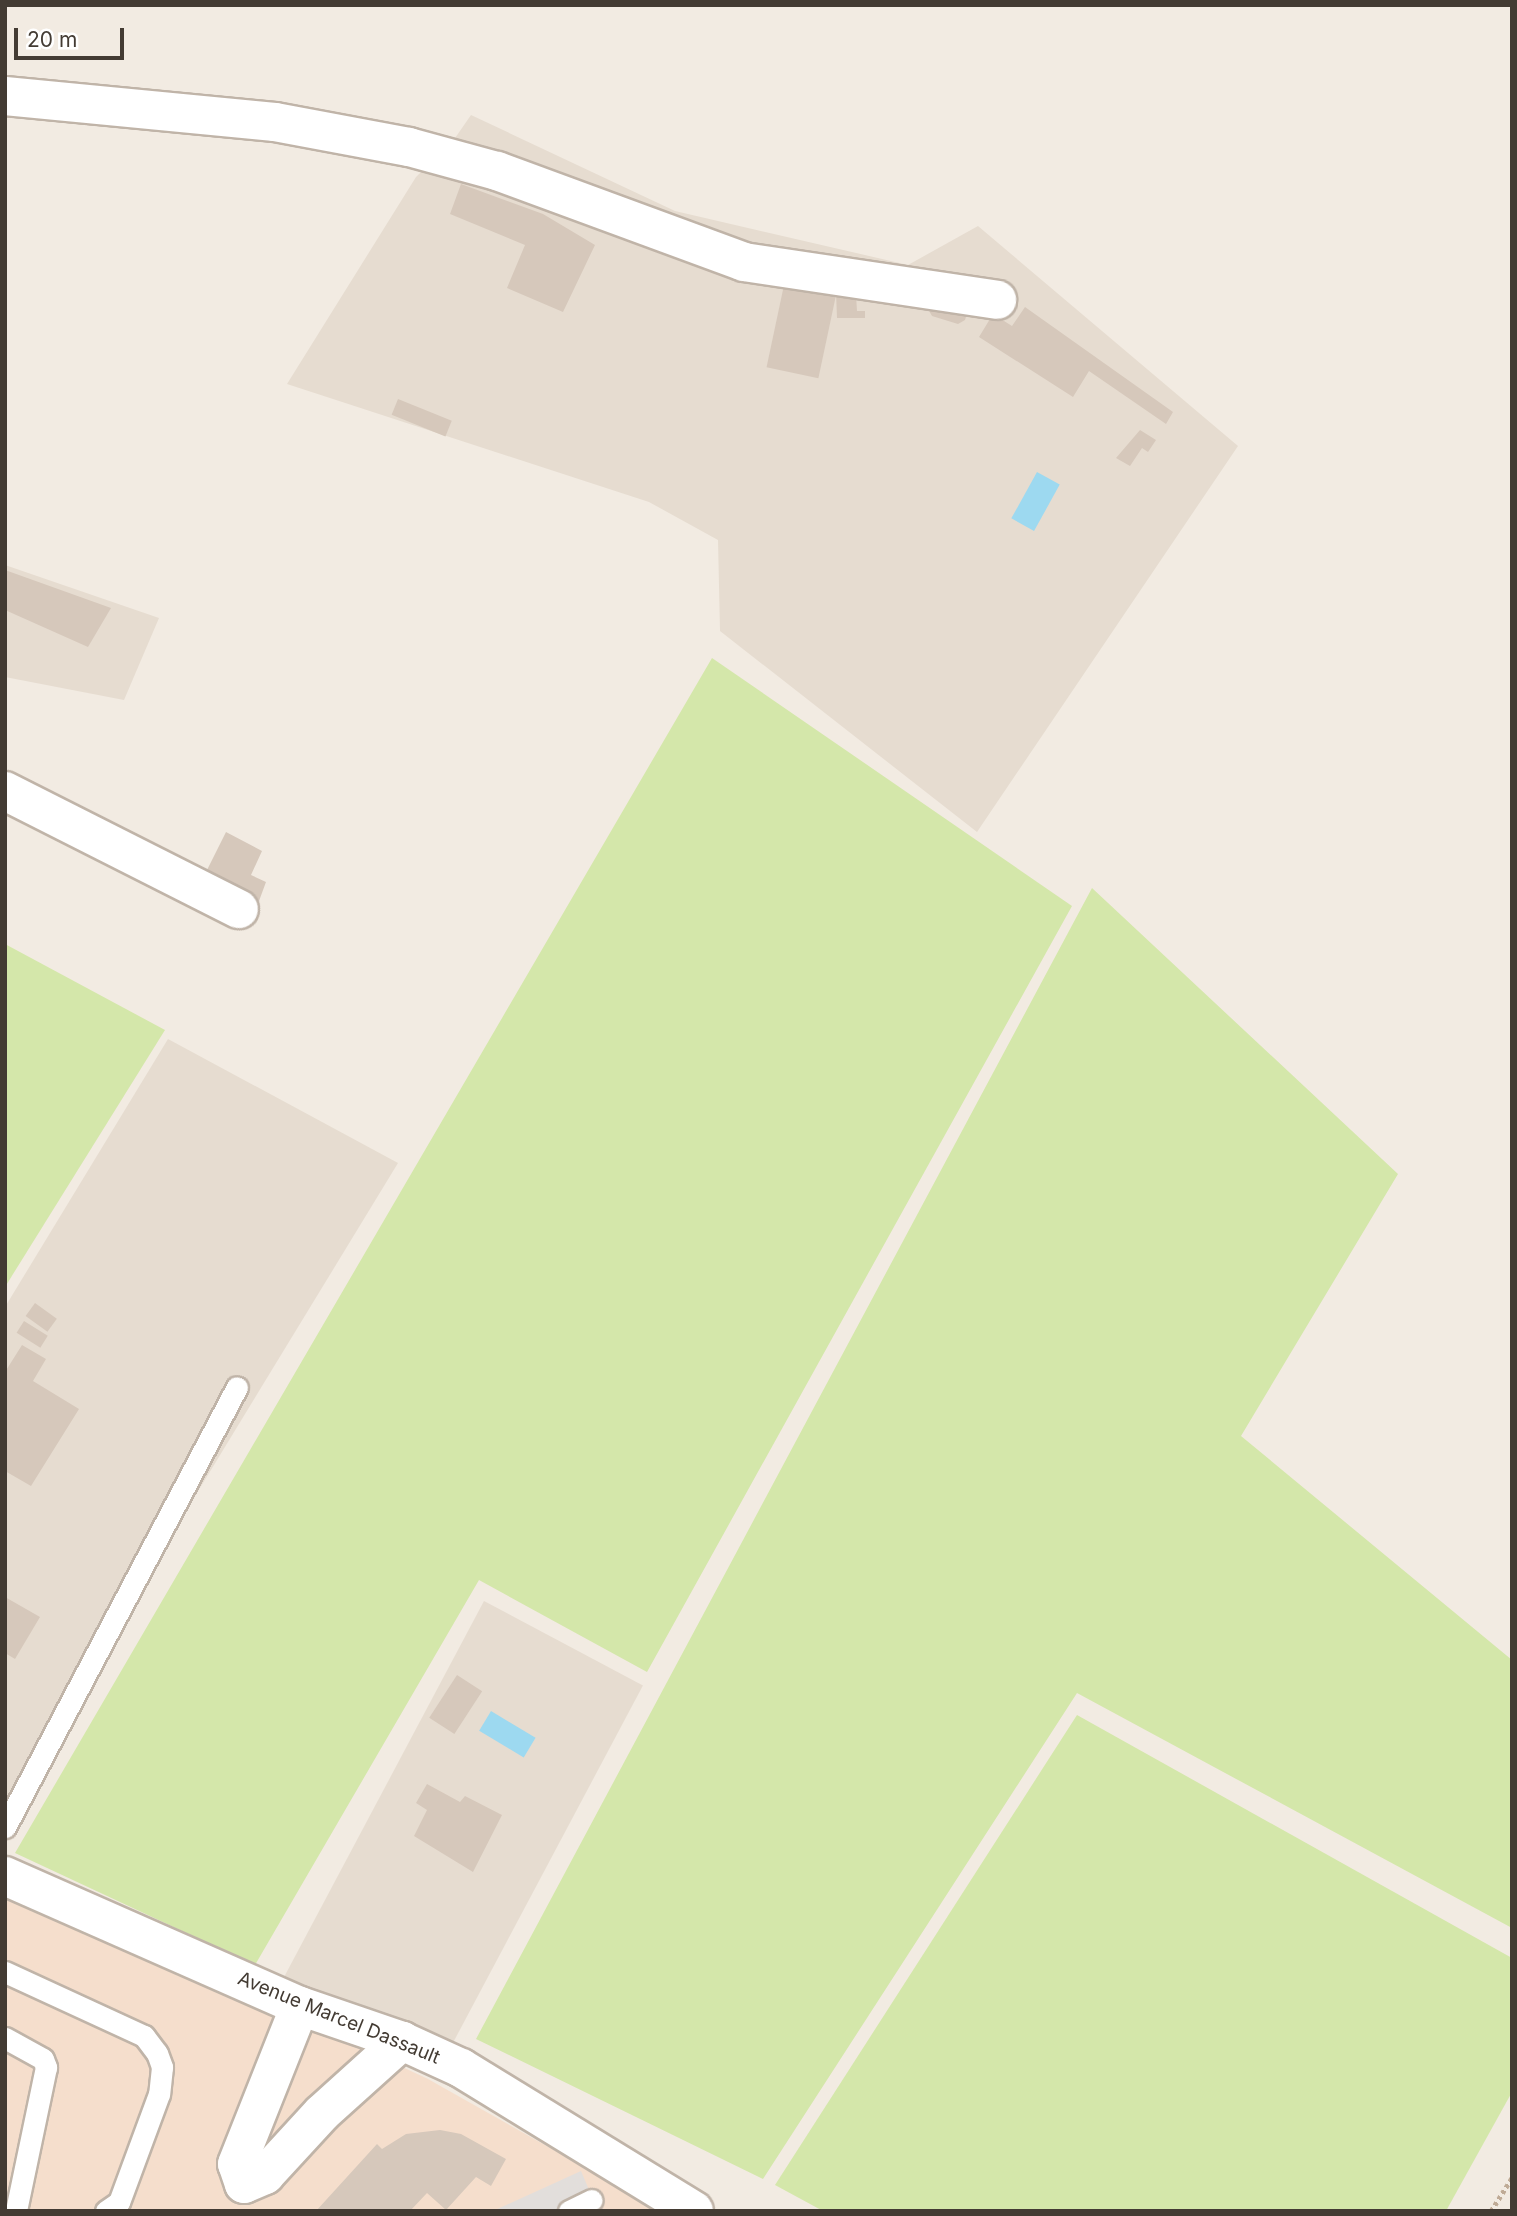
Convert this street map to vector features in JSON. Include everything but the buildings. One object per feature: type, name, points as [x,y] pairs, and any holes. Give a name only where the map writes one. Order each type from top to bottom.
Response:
[{"type":"street","points":[[5,96],[275,122],[409,147],[497,171],[744,262],[997,300]]},
{"type":"street","points":[[5,791],[239,909]]},
{"type":"street","name":"Avenue Marcel Dassault","points":[[5,1876],[300,2006],[402,2041],[461,2068],[694,2211]]},
{"type":"street","points":[[239,2198],[237,2164],[300,2006]]},
{"type":"street","points":[[239,2198],[265,2175],[322,2113],[402,2041]]},
{"type":"lane","points":[[5,1827],[237,1387]]},
{"type":"lane","points":[[5,1972],[144,2036],[157,2053],[162,2067],[159,2094],[119,2202],[106,2211]]},
{"type":"lane","points":[[5,2038],[43,2059],[46,2067],[16,2211]]},
{"type":"lane","points":[[569,2211],[592,2200]]},
{"type":"path","points":[[1491,2211],[1512,2177]]},
{"type":"shaded area","points":[[471,115],[675,211],[908,265],[978,226],[1238,446],[977,832],[720,631],[718,540],[649,502],[287,384],[416,177],[453,141]]},
{"type":"shaded area","points":[[5,565],[159,618],[124,700],[5,677]]},
{"type":"shaded area","points":[[168,1039],[398,1163],[5,1808],[5,1307]]},
{"type":"shaded area","points":[[484,1601],[643,1686],[442,2063],[284,1978]]},
{"type":"shaded area","points":[[5,1882],[428,2079],[662,2211],[5,2211]]},
{"type":"shaded area","points":[[581,2171],[598,2211],[493,2211]]},
{"type":"green space","points":[[712,658],[1072,906],[647,1672],[479,1580],[255,1965],[15,1853]]},
{"type":"green space","points":[[1092,888],[1398,1174],[1241,1436],[1512,1660],[1512,1928],[1077,1693],[763,2179],[476,2039]]},
{"type":"green space","points":[[5,944],[165,1030],[5,1287]]},
{"type":"green space","points":[[1077,1715],[1512,1958],[1512,2092],[1446,2211],[823,2211],[775,2185]]},
{"type":"water","points":[[1037,472],[1060,485],[1034,531],[1011,518]]},
{"type":"water","points":[[491,1711],[536,1738],[524,1757],[479,1731]]}]
